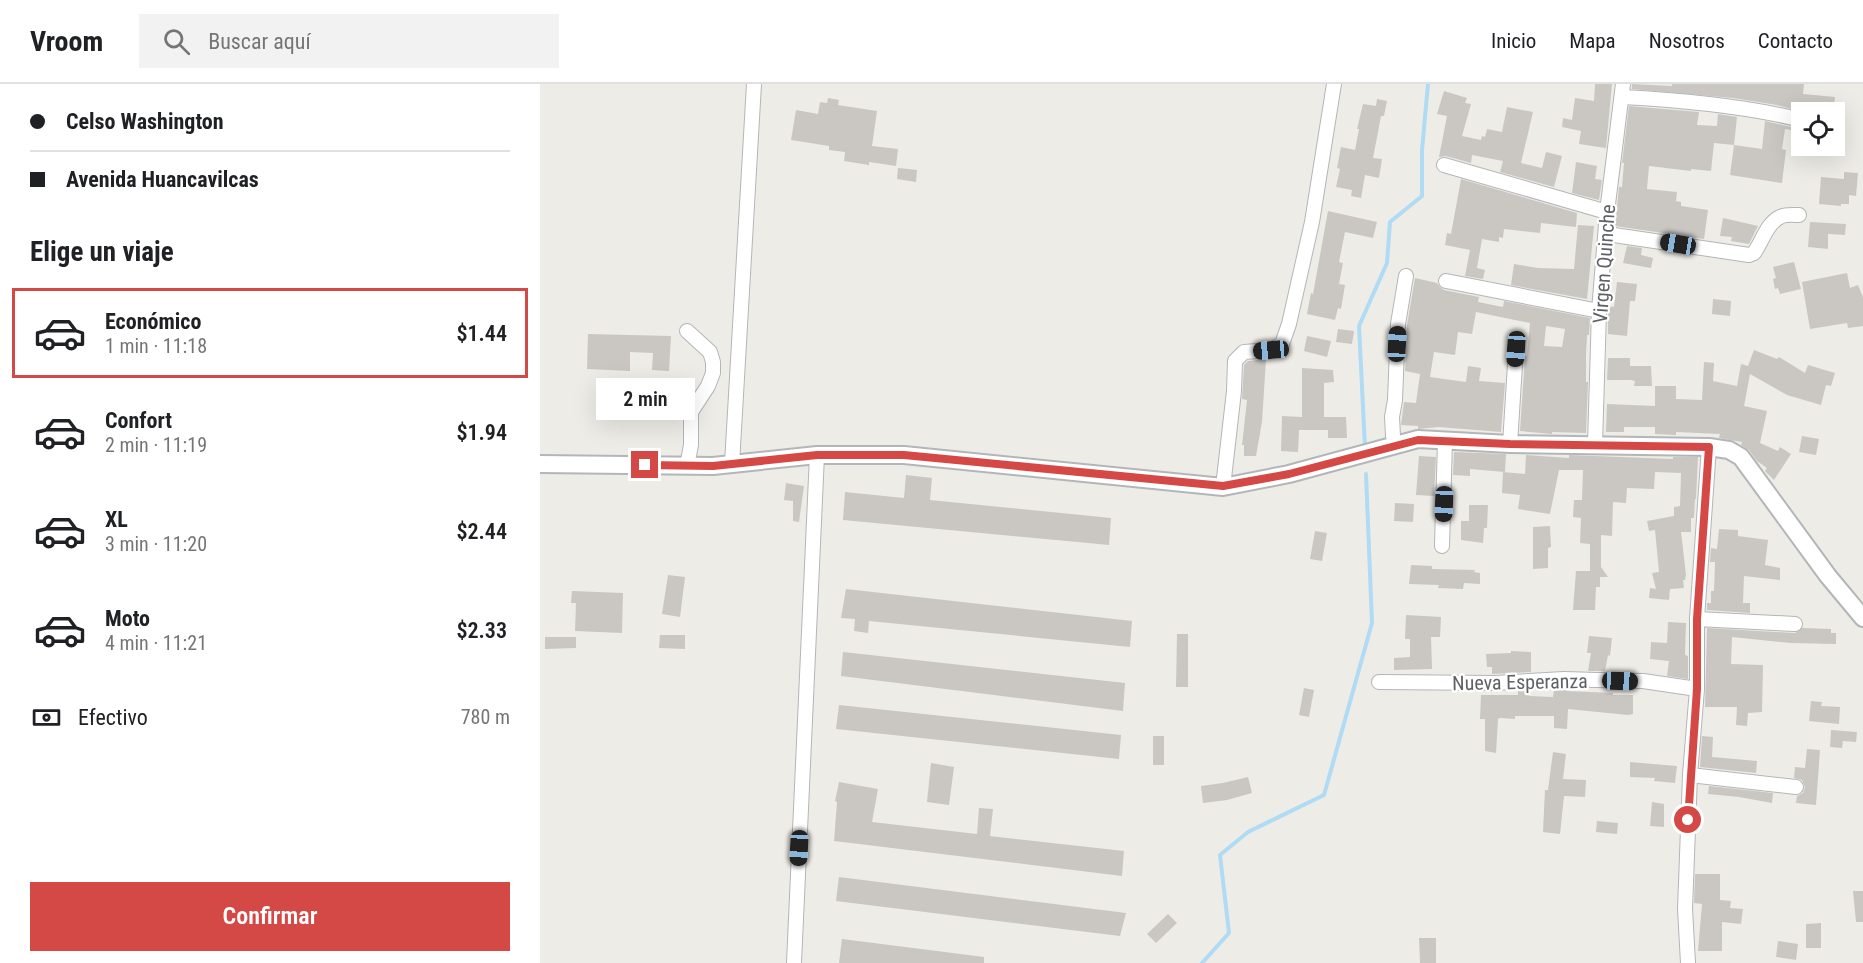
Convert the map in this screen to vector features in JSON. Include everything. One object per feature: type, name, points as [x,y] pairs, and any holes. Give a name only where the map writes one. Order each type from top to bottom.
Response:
[{"type":"street","points":[[732,464],[754,84]]},
{"type":"street","points":[[1223,486],[1234,391],[1235,361],[1244,352],[1271,350],[1282,344],[1289,324],[1312,222],[1334,84]]},
{"type":"street","points":[[1622,91],[1767,112],[1791,118]]},
{"type":"street","name":"Virgen Quinche","points":[[1595,444],[1599,311],[1607,212],[1622,91]]},
{"type":"street","points":[[1444,165],[1607,212]]},
{"type":"street","points":[[1607,234],[1749,255],[1754,253],[1769,226],[1778,217],[1799,215]]},
{"type":"street","points":[[1396,445],[1392,417],[1395,399],[1398,324],[1406,276]]},
{"type":"street","points":[[1446,281],[1599,311]]},
{"type":"street","points":[[687,331],[710,352],[713,373],[708,386],[691,412],[691,445],[687,466]]},
{"type":"street","points":[[1510,444],[1516,349]]},
{"type":"street","points":[[540,464],[687,466],[732,464],[817,455],[904,455],[1223,486],[1289,474],[1418,440],[1709,447],[1729,450],[1741,457],[1827,576],[1863,618]]},
{"type":"street","points":[[1442,546],[1445,441]]},
{"type":"street","points":[[1688,963],[1685,909],[1690,775],[1697,689],[1697,619],[1709,447]]},
{"type":"street","points":[[794,963],[817,455]]},
{"type":"street","points":[[1697,619],[1795,624]]},
{"type":"street","name":"Nueva Esperanza","points":[[1379,682],[1463,683],[1564,679],[1643,681],[1697,689]]},
{"type":"street","points":[[1690,775],[1796,787]]},
{"type":"building","points":[[1595,84],[1612,84],[1606,148],[1579,144],[1581,131],[1562,127],[1563,118],[1572,120],[1575,98],[1594,101]]},
{"type":"building","points":[[1632,84],[1672,86],[1672,84],[1804,84],[1803,94],[1835,97],[1834,102],[1791,102],[1791,109],[1733,98],[1632,89]]},
{"type":"building","points":[[1444,91],[1467,98],[1465,103],[1471,104],[1462,136],[1481,140],[1482,136],[1485,137],[1487,129],[1502,132],[1507,107],[1533,112],[1521,163],[1542,168],[1546,152],[1562,156],[1554,187],[1500,172],[1503,161],[1472,155],[1471,163],[1446,156],[1439,157],[1447,116],[1437,114]]},
{"type":"building","points":[[828,98],[839,100],[838,105],[877,111],[872,146],[898,149],[896,166],[844,161],[845,152],[829,150],[829,146],[791,140],[796,110],[818,114],[820,102],[827,103]]},
{"type":"building","points":[[1377,99],[1387,101],[1384,116],[1381,116],[1373,158],[1382,159],[1379,178],[1365,175],[1361,198],[1351,196],[1352,190],[1336,187],[1341,147],[1355,150],[1363,104],[1376,106]]},
{"type":"building","points":[[1629,106],[1699,112],[1697,125],[1717,126],[1718,114],[1737,117],[1734,145],[1714,143],[1711,171],[1649,166],[1647,189],[1677,192],[1676,201],[1681,202],[1681,206],[1708,210],[1704,239],[1615,226],[1619,187],[1622,187],[1624,163],[1622,163]]},
{"type":"building","points":[[1765,121],[1791,127],[1791,130],[1785,129],[1782,149],[1786,150],[1782,183],[1730,175],[1734,145],[1762,149]]},
{"type":"building","points":[[1576,162],[1597,166],[1595,179],[1602,180],[1599,200],[1572,193]]},
{"type":"building","points":[[898,168],[917,170],[916,182],[897,179]]},
{"type":"building","points":[[1844,172],[1858,173],[1856,196],[1849,195],[1849,204],[1841,204],[1841,206],[1819,204],[1821,177],[1844,179]]},
{"type":"building","points":[[1461,179],[1577,213],[1576,227],[1541,223],[1540,233],[1504,229],[1503,238],[1499,237],[1499,242],[1482,239],[1477,268],[1485,270],[1483,279],[1465,276],[1470,250],[1445,245],[1447,233],[1451,234]]},
{"type":"building","points":[[1328,211],[1377,222],[1373,238],[1345,232],[1339,262],[1343,263],[1339,284],[1345,285],[1341,309],[1338,308],[1335,320],[1307,314],[1311,293],[1313,294]]},
{"type":"building","points":[[1723,218],[1758,226],[1749,244],[1731,241],[1732,237],[1720,236]]},
{"type":"building","points":[[1810,222],[1846,224],[1845,235],[1828,234],[1828,249],[1808,247]]},
{"type":"building","points":[[1578,225],[1594,226],[1587,299],[1511,285],[1514,264],[1538,268],[1574,269]]},
{"type":"building","points":[[1627,246],[1642,248],[1641,255],[1653,258],[1651,268],[1623,263]]},
{"type":"building","points":[[1794,262],[1801,289],[1780,294],[1778,288],[1775,289],[1773,279],[1776,278],[1773,267]]},
{"type":"building","points":[[1847,273],[1850,288],[1858,285],[1863,297],[1863,326],[1848,328],[1847,323],[1810,329],[1802,282]]},
{"type":"building","points":[[1415,278],[1437,283],[1444,290],[1479,297],[1478,302],[1503,307],[1504,301],[1590,318],[1586,355],[1586,382],[1588,382],[1586,433],[1552,432],[1552,434],[1520,431],[1525,356],[1527,356],[1530,323],[1476,312],[1472,334],[1458,332],[1455,355],[1434,352],[1430,377],[1466,382],[1468,366],[1481,368],[1479,381],[1505,383],[1501,432],[1438,427],[1418,429],[1418,426],[1401,425],[1404,402],[1416,403],[1420,374],[1405,371],[1407,325]],"holes":[[[1546,326],[1565,329],[1562,347],[1544,346]]]},
{"type":"building","points":[[1617,282],[1637,284],[1635,301],[1630,301],[1627,336],[1608,334],[1608,306],[1614,307]]},
{"type":"building","points":[[1713,299],[1731,301],[1730,316],[1712,314]]},
{"type":"building","points":[[1338,329],[1354,331],[1352,344],[1336,342]]},
{"type":"building","points":[[588,334],[671,336],[669,371],[652,370],[653,353],[630,352],[630,371],[587,369]]},
{"type":"building","points":[[1307,336],[1331,341],[1327,357],[1304,351]]},
{"type":"building","points":[[1754,350],[1777,359],[1779,357],[1805,373],[1808,365],[1835,373],[1831,386],[1826,385],[1821,405],[1787,395],[1750,374],[1744,406],[1767,411],[1760,443],[1778,451],[1780,447],[1791,454],[1774,480],[1765,471],[1767,468],[1741,445],[1742,442],[1719,438],[1720,434],[1676,432],[1676,435],[1655,434],[1655,427],[1624,427],[1624,432],[1606,432],[1607,404],[1655,406],[1655,386],[1676,386],[1676,399],[1702,400],[1704,362],[1714,363],[1713,381],[1737,386],[1741,364],[1748,366]]},
{"type":"building","points":[[1608,358],[1630,358],[1630,366],[1651,366],[1652,386],[1634,386],[1635,381],[1631,380],[1607,380]]},
{"type":"building","points":[[1266,359],[1262,422],[1256,456],[1244,456],[1244,445],[1242,445],[1247,400],[1242,399],[1244,365],[1248,361]]},
{"type":"building","points":[[1302,368],[1333,370],[1334,382],[1324,383],[1324,417],[1346,417],[1347,438],[1328,438],[1328,430],[1299,430],[1298,452],[1281,451],[1282,416],[1302,417]]},
{"type":"building","points":[[1802,436],[1819,439],[1816,455],[1799,452]]},
{"type":"building","points":[[1454,452],[1506,454],[1505,472],[1470,469],[1470,476],[1453,475]]},
{"type":"building","points":[[1526,455],[1569,458],[1569,455],[1673,459],[1673,457],[1698,457],[1696,499],[1694,518],[1691,518],[1691,532],[1681,532],[1686,575],[1683,580],[1684,588],[1670,589],[1669,600],[1649,598],[1650,588],[1656,589],[1652,573],[1659,572],[1655,530],[1649,531],[1647,521],[1674,516],[1674,507],[1680,506],[1681,473],[1655,472],[1654,489],[1627,488],[1626,503],[1613,502],[1612,536],[1601,535],[1601,567],[1608,577],[1600,577],[1600,587],[1596,587],[1595,610],[1573,610],[1576,571],[1590,571],[1590,544],[1580,543],[1581,518],[1573,517],[1574,500],[1582,500],[1583,470],[1559,470],[1550,514],[1518,509],[1520,495],[1502,493],[1503,472],[1525,474]]},
{"type":"building","points":[[1419,456],[1436,457],[1434,496],[1416,495]]},
{"type":"building","points":[[906,475],[932,478],[930,500],[1111,518],[1109,545],[843,520],[845,492],[904,498]]},
{"type":"building","points":[[786,483],[804,486],[799,522],[793,521],[793,501],[784,500]]},
{"type":"building","points":[[1395,503],[1414,504],[1413,522],[1394,521]]},
{"type":"building","points":[[1469,505],[1488,505],[1487,528],[1484,528],[1483,543],[1461,540],[1461,521],[1469,521]]},
{"type":"building","points":[[1550,526],[1551,547],[1548,548],[1548,568],[1533,569],[1533,527]]},
{"type":"building","points":[[1719,529],[1738,530],[1738,536],[1768,540],[1765,565],[1780,568],[1780,580],[1744,576],[1743,603],[1750,603],[1750,613],[1707,610],[1707,603],[1711,603],[1711,591],[1714,591],[1715,562],[1710,562],[1711,548],[1717,549]]},
{"type":"building","points":[[1315,531],[1327,533],[1322,561],[1310,559]]},
{"type":"building","points":[[1411,565],[1432,566],[1432,569],[1475,570],[1474,572],[1480,573],[1480,584],[1464,583],[1463,589],[1409,584]]},
{"type":"building","points":[[668,575],[685,577],[680,617],[662,614]]},
{"type":"building","points":[[846,589],[1132,621],[1130,647],[869,621],[868,633],[854,631],[855,619],[841,618]]},
{"type":"building","points":[[572,591],[623,593],[622,633],[575,631],[576,603],[571,603]]},
{"type":"building","points":[[1406,615],[1441,617],[1440,637],[1431,637],[1432,669],[1394,670],[1394,658],[1410,657],[1410,639],[1405,639]]},
{"type":"building","points":[[1668,622],[1686,623],[1685,655],[1688,656],[1688,679],[1667,676],[1669,661],[1650,659],[1651,642],[1667,643]]},
{"type":"building","points":[[1707,628],[1795,633],[1803,628],[1831,629],[1831,633],[1836,633],[1836,644],[1791,643],[1732,637],[1731,664],[1763,665],[1762,712],[1748,713],[1747,726],[1736,725],[1737,707],[1705,707]]},
{"type":"building","points":[[1177,634],[1188,634],[1188,687],[1176,687]]},
{"type":"building","points":[[660,635],[685,635],[685,649],[659,648]]},
{"type":"building","points":[[1589,636],[1612,638],[1605,671],[1588,671],[1591,653],[1587,653]]},
{"type":"building","points":[[545,637],[576,637],[576,648],[545,649]]},
{"type":"building","points":[[1511,651],[1531,652],[1531,672],[1492,674],[1492,667],[1487,667],[1486,654],[1511,653]]},
{"type":"building","points":[[843,652],[1125,683],[1123,711],[841,676]]},
{"type":"building","points":[[1304,688],[1314,690],[1309,717],[1299,715]]},
{"type":"building","points":[[1554,689],[1633,695],[1633,714],[1568,709],[1567,729],[1554,728],[1554,716],[1500,718],[1498,719],[1496,753],[1485,751],[1485,719],[1480,719],[1481,695],[1518,695],[1518,691],[1530,690],[1529,696],[1553,697]]},
{"type":"building","points":[[1811,701],[1822,702],[1821,706],[1840,707],[1839,724],[1809,721]]},
{"type":"building","points":[[839,705],[1121,735],[1119,759],[836,729]]},
{"type":"building","points":[[1831,730],[1857,732],[1856,742],[1843,741],[1842,748],[1830,747]]},
{"type":"building","points":[[1153,736],[1164,736],[1164,765],[1153,765]]},
{"type":"building","points":[[1702,736],[1713,737],[1712,757],[1757,761],[1756,773],[1700,767]]},
{"type":"building","points":[[1807,749],[1820,750],[1816,805],[1796,803],[1797,796],[1803,793],[1805,787],[1802,780],[1794,778],[1795,767],[1805,768]]},
{"type":"building","points":[[1553,752],[1566,754],[1563,779],[1586,780],[1585,797],[1564,796],[1560,834],[1543,832],[1545,790],[1548,790]]},
{"type":"building","points":[[1630,762],[1677,766],[1675,783],[1654,781],[1655,778],[1630,777]]},
{"type":"building","points":[[931,763],[954,767],[949,805],[927,802]]},
{"type":"building","points":[[1248,777],[1252,793],[1227,800],[1203,803],[1201,786]]},
{"type":"building","points":[[839,782],[878,789],[872,822],[977,834],[979,808],[993,809],[990,836],[1124,851],[1122,876],[834,841],[837,802],[835,801]]},
{"type":"building","points":[[1709,786],[1773,793],[1772,803],[1708,794]]},
{"type":"building","points":[[1652,802],[1664,804],[1664,827],[1650,826]]},
{"type":"building","points":[[1597,821],[1618,823],[1617,834],[1596,832]]},
{"type":"building","points":[[1695,874],[1720,874],[1720,900],[1731,901],[1730,908],[1743,909],[1741,924],[1722,922],[1722,951],[1698,951],[1702,904],[1694,903]]},
{"type":"building","points":[[839,877],[1126,913],[1120,936],[836,901]]},
{"type":"building","points":[[1853,891],[1863,891],[1863,922],[1856,922]]},
{"type":"building","points":[[1168,914],[1177,923],[1156,943],[1147,934]]},
{"type":"building","points":[[1821,923],[1821,948],[1806,948],[1806,924]]},
{"type":"building","points":[[1419,938],[1436,938],[1436,963],[1420,963]]},
{"type":"building","points":[[842,939],[984,957],[984,963],[839,963]]},
{"type":"building","points":[[1778,941],[1798,944],[1796,960],[1776,957]]},
{"type":"waterway","points":[[1365,448],[1359,326],[1387,263],[1390,222],[1422,196],[1422,150],[1428,84]]},
{"type":"waterway","points":[[1202,963],[1229,933],[1220,855],[1248,832],[1324,795],[1372,623],[1366,474]]},
{"type":"route","points":[[645,465],[713,466],[817,455],[904,455],[1223,486],[1289,474],[1418,440],[1709,447],[1697,619],[1697,689],[1688,820]]}]
